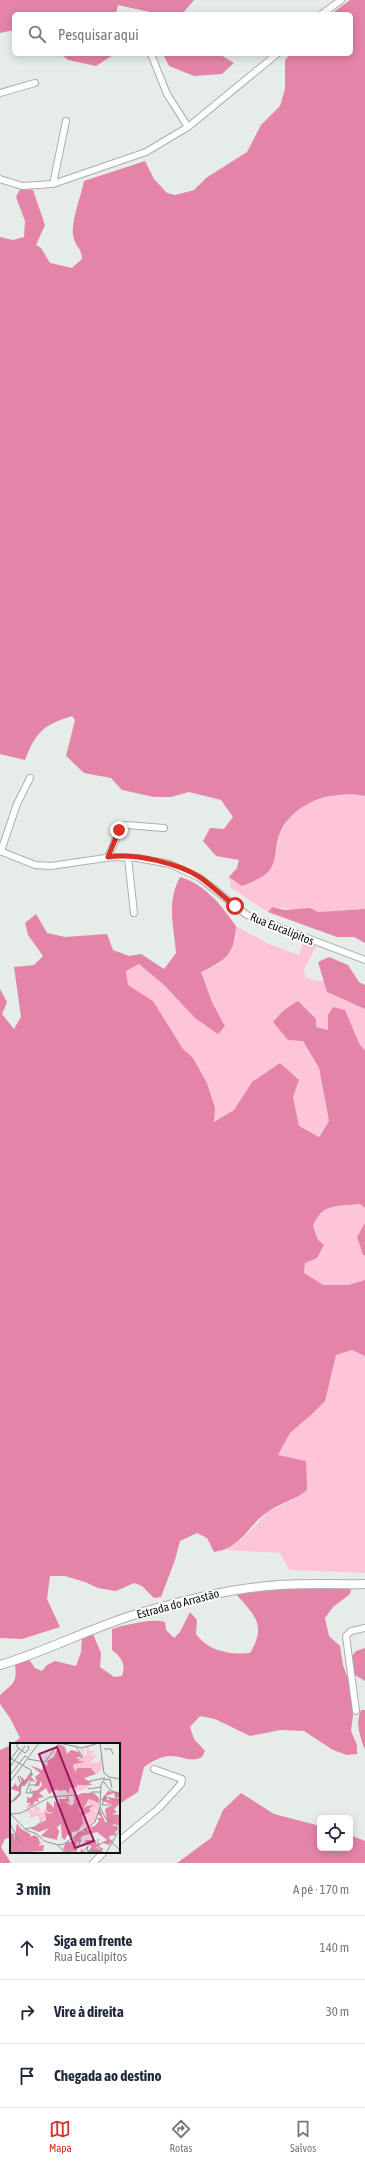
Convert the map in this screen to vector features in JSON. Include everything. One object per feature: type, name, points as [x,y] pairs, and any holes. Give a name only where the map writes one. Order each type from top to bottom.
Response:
[{"type":"street","points":[[325,12],[341,0]]},
{"type":"street","points":[[152,56],[167,94],[188,127]]},
{"type":"street","points":[[0,180],[22,186],[53,184],[146,152],[188,127],[274,56]]},
{"type":"street","points":[[0,93],[35,83]]},
{"type":"street","points":[[53,184],[66,121]]},
{"type":"street","points":[[1,851],[17,804],[30,778]]},
{"type":"street","points":[[108,857],[122,827],[126,825],[164,828]]},
{"type":"street","name":"Rua Eucalipitos","points":[[1,851],[35,865],[51,866],[108,857],[128,858],[170,864],[200,878],[247,915],[365,960]]},
{"type":"street","points":[[128,858],[134,913]]},
{"type":"street","name":"Estrada do Arrastão","points":[[0,1665],[90,1630],[140,1613],[225,1592],[259,1586],[297,1584],[365,1584]]},
{"type":"street","points":[[356,1711],[346,1636],[351,1630],[365,1628]]},
{"type":"street","points":[[120,1840],[160,1808],[178,1788],[182,1779],[154,1769]]},
{"type":"street","points":[[93,1863],[103,1853]]},
{"type":"shaded area","points":[[0,0],[194,0],[184,12],[150,12],[118,5],[116,12],[12,12],[12,30],[0,33]]},
{"type":"shaded area","points":[[350,0],[365,0],[365,796],[340,794],[315,800],[303,806],[293,814],[279,835],[275,858],[269,871],[260,878],[242,886],[229,877],[237,868],[239,860],[216,856],[203,841],[210,828],[224,829],[233,817],[221,800],[189,792],[171,797],[154,797],[122,790],[111,778],[84,773],[66,756],[75,720],[72,716],[47,726],[37,736],[25,760],[0,754],[0,237],[13,240],[24,237],[25,221],[16,197],[20,189],[33,190],[45,225],[36,245],[41,248],[50,263],[72,268],[82,259],[81,252],[74,239],[73,226],[84,181],[145,161],[154,179],[167,193],[175,195],[194,190],[206,178],[247,152],[261,125],[280,106],[285,89],[285,60],[288,56],[353,56],[353,12],[334,12]]},
{"type":"shaded area","points":[[63,56],[111,56],[96,66],[68,60]]},
{"type":"shaded area","points":[[164,56],[222,56],[234,63],[222,74],[194,76],[169,66]]},
{"type":"shaded area","points":[[339,793],[365,796],[365,909],[318,912],[272,907],[268,912],[231,888],[229,877],[242,885],[276,854],[279,835],[290,817],[306,804]]},
{"type":"shaded area","points":[[180,877],[189,880],[205,890],[219,904],[236,926],[231,950],[222,960],[201,972],[212,1002],[225,1026],[218,1034],[195,1018],[164,985],[139,964],[126,971],[128,985],[153,1001],[183,1049],[193,1058],[207,1083],[215,1108],[214,1122],[234,1110],[252,1082],[280,1063],[299,1080],[293,1097],[299,1126],[319,1137],[329,1121],[319,1068],[303,1041],[288,1040],[273,1022],[284,1010],[298,1001],[316,1019],[316,1027],[328,1030],[328,1015],[333,1007],[345,1010],[360,1045],[365,1050],[365,1208],[360,1204],[338,1206],[326,1209],[321,1213],[313,1226],[318,1240],[324,1245],[317,1258],[305,1263],[304,1273],[323,1285],[348,1285],[365,1280],[365,1356],[352,1350],[336,1355],[325,1401],[290,1433],[278,1455],[306,1461],[307,1490],[297,1497],[269,1511],[238,1541],[224,1550],[214,1552],[207,1538],[197,1533],[180,1541],[175,1560],[161,1597],[154,1598],[142,1586],[134,1583],[116,1591],[98,1588],[65,1576],[50,1576],[47,1599],[60,1627],[22,1639],[0,1638],[0,989],[7,1002],[2,1014],[14,1029],[21,1017],[14,967],[34,965],[43,956],[28,935],[25,923],[36,914],[47,933],[65,937],[107,934],[113,950],[129,956],[141,954],[164,969],[176,953],[172,906],[173,896]]},
{"type":"shaded area","points":[[272,907],[285,910],[310,908],[318,912],[365,909],[365,943],[354,937],[337,937],[268,912]]},
{"type":"shaded area","points":[[236,926],[269,944],[299,955],[306,935],[317,939],[316,947],[304,969],[306,978],[317,981],[324,980],[327,992],[365,1009],[365,1050],[360,1045],[354,1029],[328,1015],[328,1030],[316,1027],[303,1041],[319,1068],[329,1121],[318,1137],[299,1127],[293,1097],[299,1080],[252,1082],[234,1110],[214,1122],[215,1108],[207,1083],[193,1058],[183,1049],[153,1001],[128,985],[126,971],[139,964],[164,985],[195,1018],[225,1025],[212,1002],[201,972],[219,964],[236,939]]},
{"type":"shaded area","points":[[329,957],[348,965],[359,982],[365,985],[365,1009],[327,992],[318,962]]},
{"type":"shaded area","points":[[360,1204],[365,1208],[365,1223],[357,1237],[363,1255],[365,1255],[365,1280],[348,1285],[323,1285],[304,1274],[305,1263],[318,1240],[313,1226],[317,1218],[327,1209],[332,1207]]},
{"type":"shaded area","points":[[365,1223],[365,1255],[363,1255],[357,1237]]},
{"type":"shaded area","points":[[352,1350],[365,1356],[365,1573],[289,1570],[280,1553],[226,1550],[239,1542],[269,1511],[297,1498],[278,1455],[290,1433],[311,1415],[324,1401],[336,1355]]},
{"type":"shaded area","points":[[256,1589],[351,1589],[350,1594],[333,1607],[325,1618],[329,1636],[340,1646],[343,1665],[352,1690],[353,1715],[351,1731],[357,1745],[357,1754],[347,1755],[333,1750],[304,1731],[280,1730],[250,1736],[215,1719],[200,1716],[190,1727],[194,1739],[205,1751],[202,1757],[198,1759],[190,1759],[167,1756],[153,1761],[144,1767],[138,1792],[120,1803],[120,1743],[13,1743],[20,1738],[10,1718],[0,1704],[0,1695],[14,1682],[15,1664],[28,1658],[35,1668],[42,1671],[47,1665],[55,1661],[76,1666],[81,1652],[82,1636],[93,1634],[101,1653],[100,1667],[114,1677],[122,1676],[124,1668],[122,1662],[112,1650],[112,1629],[139,1622],[160,1621],[165,1622],[166,1630],[174,1638],[180,1632],[190,1612],[197,1620],[196,1634],[201,1640],[220,1651],[250,1653],[258,1635],[258,1628],[253,1615],[236,1594]]},
{"type":"shaded area","points":[[365,1648],[365,1681],[353,1674],[349,1660],[356,1651]]},
{"type":"shaded area","points":[[361,1710],[365,1710],[365,1750],[358,1725]]},
{"type":"shaded area","points":[[10,1745],[10,1837],[5,1839],[1,1847],[11,1863],[0,1863],[0,1750]]},
{"type":"shaded area","points":[[241,1793],[274,1814],[317,1825],[317,1851],[353,1851],[353,1836],[365,1841],[365,1863],[177,1863],[211,1838],[223,1810]]},
{"type":"route","points":[[119,830],[108,857],[137,858],[170,864],[200,878],[235,906]]}]
